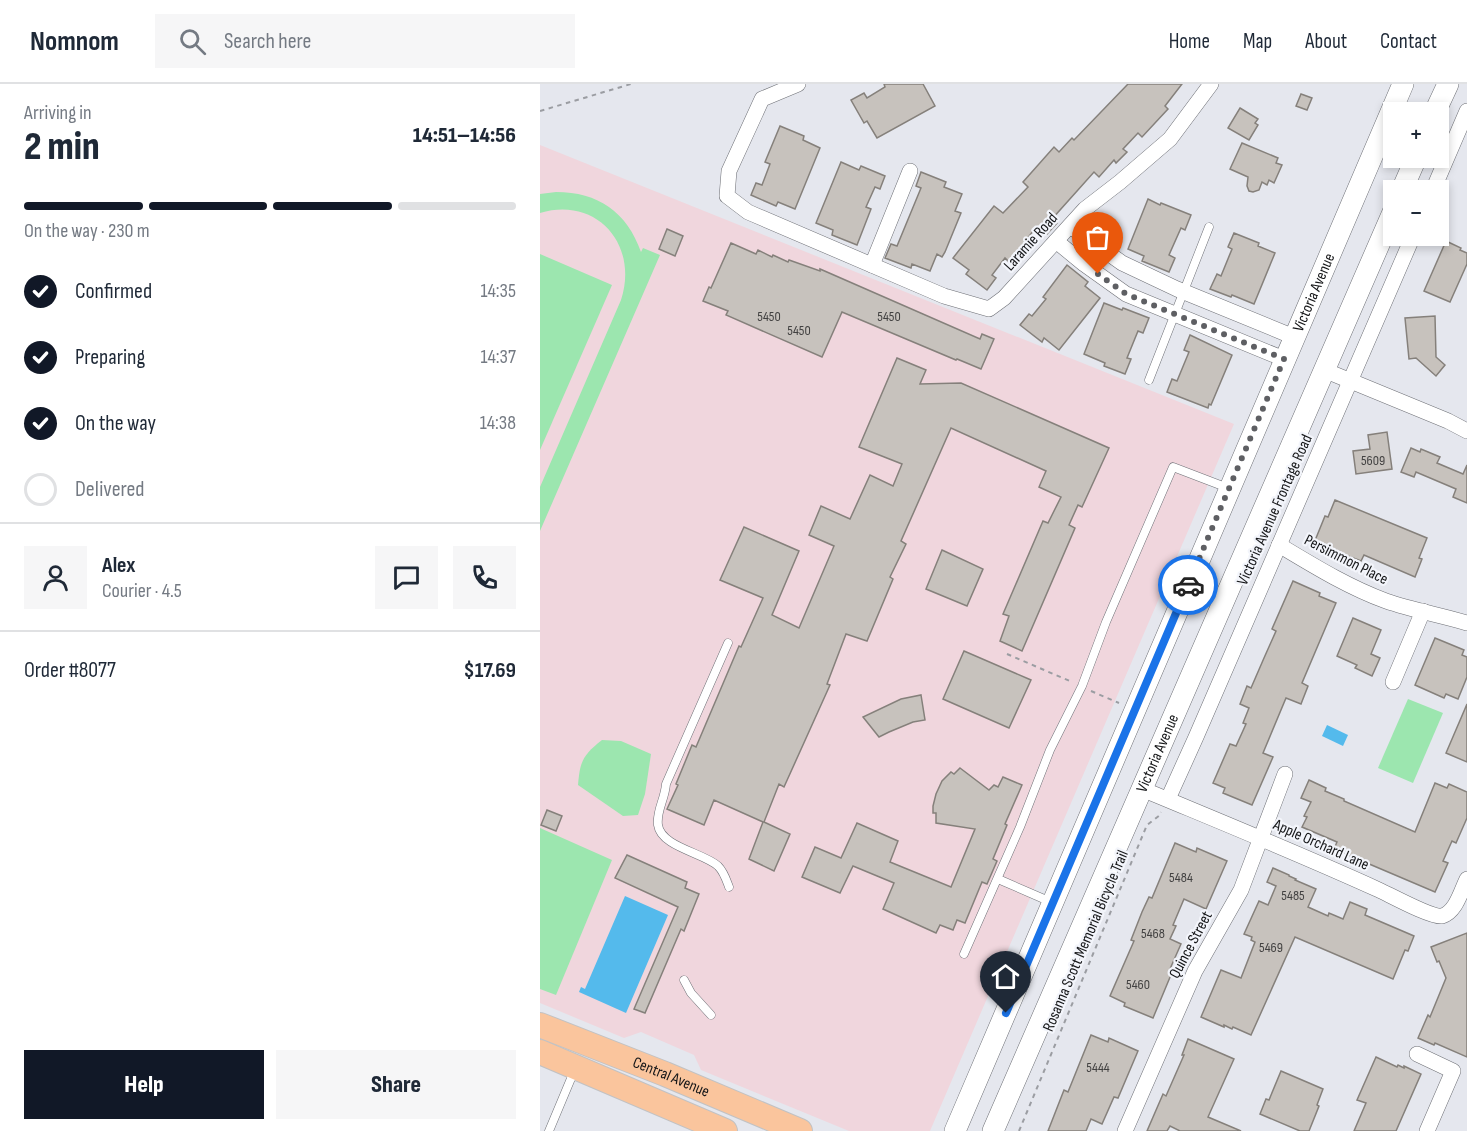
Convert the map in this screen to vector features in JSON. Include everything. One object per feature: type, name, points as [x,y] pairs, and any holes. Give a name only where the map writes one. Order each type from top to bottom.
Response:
[{"type":"main road","name":"Victoria Avenue","points":[[955,1131],[1403,84]]},
{"type":"main road","points":[[1440,102],[1448,84]]},
{"type":"main road","name":"Victoria Avenue","points":[[993,1131],[1383,235]]},
{"type":"main road","name":"Central Avenue","points":[[540,1025],[665,1074],[800,1131]]},
{"type":"main road","name":"Central Avenue","points":[[540,1052],[725,1131]]},
{"type":"street","name":"Laramie Road","points":[[798,84],[762,99],[729,171],[727,196],[748,212],[944,296],[989,309],[1004,298],[1085,209],[1170,139],[1211,84]]},
{"type":"street","points":[[1437,180],[1467,111]]},
{"type":"street","points":[[872,265],[910,171]]},
{"type":"street","points":[[1070,226],[1122,263],[1294,337]]},
{"type":"street","points":[[1056,241],[1126,294],[1284,359]]},
{"type":"street","name":"Victoria Avenue Frontage Road","points":[[1168,799],[1409,246]]},
{"type":"street","points":[[1324,369],[1467,431]]},
{"type":"street","name":"Persimmon Place","points":[[1279,545],[1359,590],[1389,602],[1467,623]]},
{"type":"street","points":[[1393,682],[1423,611]]},
{"type":"street","name":"Quince Street","points":[[1125,1131],[1199,963],[1241,890],[1286,774]]},
{"type":"street","name":"Apple Orchard Lane","points":[[1142,789],[1361,882],[1430,915],[1442,916],[1452,910],[1467,879]]},
{"type":"street","points":[[1417,1054],[1453,1071],[1427,1131]]},
{"type":"lane","points":[[1149,380],[1209,227]]},
{"type":"lane","points":[[964,954],[998,879],[1050,750],[1082,686],[1106,622],[1173,467],[1229,489]]},
{"type":"lane","points":[[728,643],[666,784],[657,822],[658,830],[663,836],[716,864],[724,872],[729,887]]},
{"type":"lane","points":[[998,879],[1054,903]]},
{"type":"lane","points":[[684,980],[691,993],[711,1015]]},
{"type":"lane","points":[[549,1131],[575,1067]]},
{"type":"path","points":[[540,111],[631,84]]},
{"type":"path","points":[[1007,654],[1075,683]]},
{"type":"path","name":"Rosanna Scott Memorial Bicycle Trail","points":[[1019,1131],[1147,825],[1160,815],[1168,799]]},
{"type":"shaded area","points":[[540,145],[1234,424],[930,1131],[849,1131],[701,1070],[694,1055],[641,1032],[624,1038],[540,1003]]},
{"type":"green space","points":[[571,193],[598,200],[619,215],[628,226],[641,252],[643,248],[660,255],[540,531],[540,487],[621,300],[625,280],[624,261],[618,244],[609,230],[595,219],[579,212],[561,210],[540,213],[540,194]]},
{"type":"green space","points":[[540,254],[612,285],[540,450]]},
{"type":"green space","points":[[1408,699],[1443,713],[1413,783],[1378,768]]},
{"type":"green space","points":[[602,740],[621,741],[651,754],[645,794],[638,815],[623,816],[578,785],[584,759]]},
{"type":"green space","points":[[540,828],[612,860],[556,995],[540,989]]},
{"type":"water","points":[[1327,725],[1348,735],[1343,746],[1322,736]]},
{"type":"water","points":[[625,896],[668,915],[626,1013],[579,992],[581,987],[585,989]]},
{"type":"building","points":[[884,84],[923,84],[935,106],[877,138],[867,121],[864,123],[851,100],[864,93],[867,98],[885,87]]},
{"type":"building","points":[[1128,84],[1182,84],[1165,106],[1168,109],[1142,137],[1138,133],[1123,149],[1127,152],[1116,163],[1114,160],[1099,177],[1094,172],[1052,219],[1057,223],[1047,234],[1037,226],[1009,262],[1005,258],[992,275],[996,278],[987,290],[966,274],[969,270],[953,258],[994,206],[1003,213],[1028,187],[1023,182],[1054,147],[1059,152],[1072,138],[1074,140]]},
{"type":"building","points":[[1301,94],[1312,98],[1307,110],[1296,106]]},
{"type":"building","points":[[1240,108],[1258,119],[1255,123],[1258,125],[1249,140],[1228,128]]},
{"type":"building","points":[[780,126],[804,136],[803,140],[820,148],[795,209],[778,202],[776,206],[751,195],[756,183],[762,185],[770,164],[765,162]]},
{"type":"building","points":[[1242,143],[1278,158],[1276,163],[1282,165],[1274,183],[1269,180],[1267,185],[1262,182],[1259,190],[1249,191],[1248,177],[1230,169]]},
{"type":"building","points":[[841,162],[859,170],[861,166],[885,176],[880,189],[875,187],[866,207],[871,209],[857,245],[832,235],[833,230],[816,223]]},
{"type":"building","points":[[921,172],[946,182],[944,187],[962,194],[955,211],[961,213],[945,252],[942,257],[937,254],[930,271],[912,264],[911,268],[885,258],[891,244],[897,246],[921,188],[916,186]]},
{"type":"building","points":[[1148,199],[1191,215],[1185,230],[1181,228],[1169,255],[1175,258],[1169,272],[1142,261],[1144,256],[1128,249]]},
{"type":"building","points":[[667,229],[683,236],[675,256],[659,249]]},
{"type":"building","points":[[1234,233],[1259,243],[1258,246],[1275,253],[1254,304],[1210,289],[1217,274],[1221,276],[1232,249],[1228,247]]},
{"type":"building","points":[[1449,242],[1467,253],[1467,264],[1450,302],[1424,291],[1444,246],[1449,246]]},
{"type":"building","points":[[731,243],[756,254],[758,250],[788,262],[789,260],[820,271],[820,269],[980,339],[982,334],[994,339],[981,369],[842,312],[822,357],[726,315],[728,311],[703,301]]},
{"type":"building","points":[[1067,265],[1088,282],[1085,286],[1100,298],[1059,350],[1044,338],[1042,342],[1020,325],[1029,314],[1032,316],[1046,299],[1043,297]]},
{"type":"building","points":[[1104,303],[1149,318],[1143,333],[1138,331],[1127,358],[1131,359],[1125,374],[1104,366],[1105,363],[1084,354]]},
{"type":"building","points":[[1435,316],[1436,357],[1445,365],[1436,376],[1416,358],[1409,359],[1405,318]]},
{"type":"building","points":[[1190,335],[1232,355],[1208,408],[1167,392],[1172,379],[1177,381],[1189,352],[1184,350]]},
{"type":"building","points":[[897,358],[926,370],[920,384],[961,383],[1109,448],[1082,507],[1078,505],[1069,525],[1075,528],[1022,651],[1000,641],[1009,616],[1003,614],[1043,521],[1048,523],[1061,497],[1039,487],[1046,471],[951,428],[901,541],[906,544],[890,577],[893,579],[867,641],[846,634],[827,684],[830,685],[784,787],[779,784],[764,822],[790,834],[774,871],[749,859],[763,822],[714,800],[704,825],[667,809],[692,745],[696,747],[739,646],[741,647],[763,598],[720,580],[744,527],[799,551],[772,615],[799,628],[834,546],[809,535],[821,506],[850,519],[870,475],[893,486],[902,464],[859,447]]},
{"type":"building","points":[[1387,432],[1392,469],[1356,474],[1353,451],[1370,449],[1368,435]]},
{"type":"building","points":[[1411,448],[1420,452],[1421,449],[1440,457],[1437,463],[1463,474],[1467,465],[1467,503],[1453,497],[1456,489],[1416,472],[1414,477],[1401,472]]},
{"type":"building","points":[[1335,500],[1427,538],[1415,577],[1364,555],[1361,561],[1314,543],[1325,516],[1328,517]]},
{"type":"building","points":[[942,550],[983,569],[967,606],[926,589]]},
{"type":"building","points":[[1293,581],[1336,603],[1302,683],[1308,686],[1301,704],[1286,698],[1263,753],[1273,757],[1252,805],[1223,793],[1225,788],[1213,783],[1230,744],[1236,746],[1246,724],[1243,723],[1249,708],[1240,704],[1247,686],[1251,688],[1276,631],[1272,629]]},
{"type":"building","points":[[1353,618],[1381,630],[1371,654],[1380,658],[1372,676],[1355,668],[1357,665],[1337,656]]},
{"type":"building","points":[[1435,638],[1464,650],[1462,655],[1467,657],[1467,677],[1458,699],[1446,694],[1444,698],[1415,685]]},
{"type":"building","points":[[964,651],[1031,680],[1009,728],[943,699]]},
{"type":"building","points":[[921,695],[925,720],[913,722],[879,737],[863,717],[901,699]]},
{"type":"building","points":[[1467,704],[1467,762],[1446,753]]},
{"type":"building","points":[[960,768],[989,790],[994,785],[998,787],[1003,777],[1022,785],[993,859],[997,861],[987,884],[982,882],[965,923],[957,920],[953,930],[940,925],[936,933],[883,909],[894,883],[853,866],[840,893],[802,877],[815,847],[841,858],[857,823],[898,841],[890,862],[951,887],[975,829],[936,823],[933,806],[942,781],[951,772],[954,774]]},
{"type":"building","points":[[1309,780],[1326,788],[1325,791],[1344,801],[1415,832],[1435,783],[1447,788],[1449,784],[1467,792],[1467,818],[1456,843],[1452,841],[1443,861],[1448,863],[1435,892],[1334,849],[1337,842],[1302,827],[1307,817],[1304,816],[1311,802],[1301,798]]},
{"type":"building","points":[[547,810],[562,816],[556,831],[541,825]]},
{"type":"building","points":[[1175,843],[1196,852],[1197,848],[1227,861],[1206,909],[1184,899],[1170,939],[1181,944],[1153,1018],[1124,1006],[1125,1003],[1110,996],[1134,941],[1131,940],[1142,912],[1149,897],[1152,898]]},
{"type":"building","points":[[627,855],[687,882],[685,888],[699,894],[684,931],[681,929],[645,1013],[634,1009],[678,907],[615,878]]},
{"type":"building","points":[[1273,868],[1316,889],[1308,907],[1328,916],[1329,913],[1343,919],[1350,902],[1367,909],[1365,915],[1414,936],[1408,951],[1405,950],[1393,979],[1295,937],[1251,1035],[1201,1017],[1221,970],[1241,978],[1255,942],[1251,940],[1252,937],[1244,934],[1259,901],[1268,905],[1276,886],[1267,882]]},
{"type":"building","points":[[1467,933],[1467,1057],[1418,1038],[1428,1015],[1430,1017],[1446,978],[1431,947]]},
{"type":"building","points":[[1091,1035],[1108,1042],[1109,1038],[1138,1051],[1118,1098],[1114,1097],[1102,1124],[1091,1119],[1086,1131],[1048,1131],[1064,1090],[1068,1092]]},
{"type":"building","points":[[1188,1039],[1234,1059],[1208,1117],[1241,1131],[1180,1131],[1170,1126],[1167,1131],[1147,1131],[1163,1094],[1166,1096],[1184,1055],[1182,1055]]},
{"type":"building","points":[[1376,1057],[1397,1067],[1398,1065],[1404,1068],[1404,1066],[1421,1074],[1396,1131],[1354,1131],[1366,1103],[1357,1100]]},
{"type":"building","points":[[1281,1071],[1323,1089],[1309,1131],[1300,1131],[1260,1114],[1266,1099],[1269,1100]]},
{"type":"way so far","points":[[1098,274],[1126,294],[1284,359],[1188,585]]},
{"type":"route","points":[[1006,1013],[1188,585]]}]
